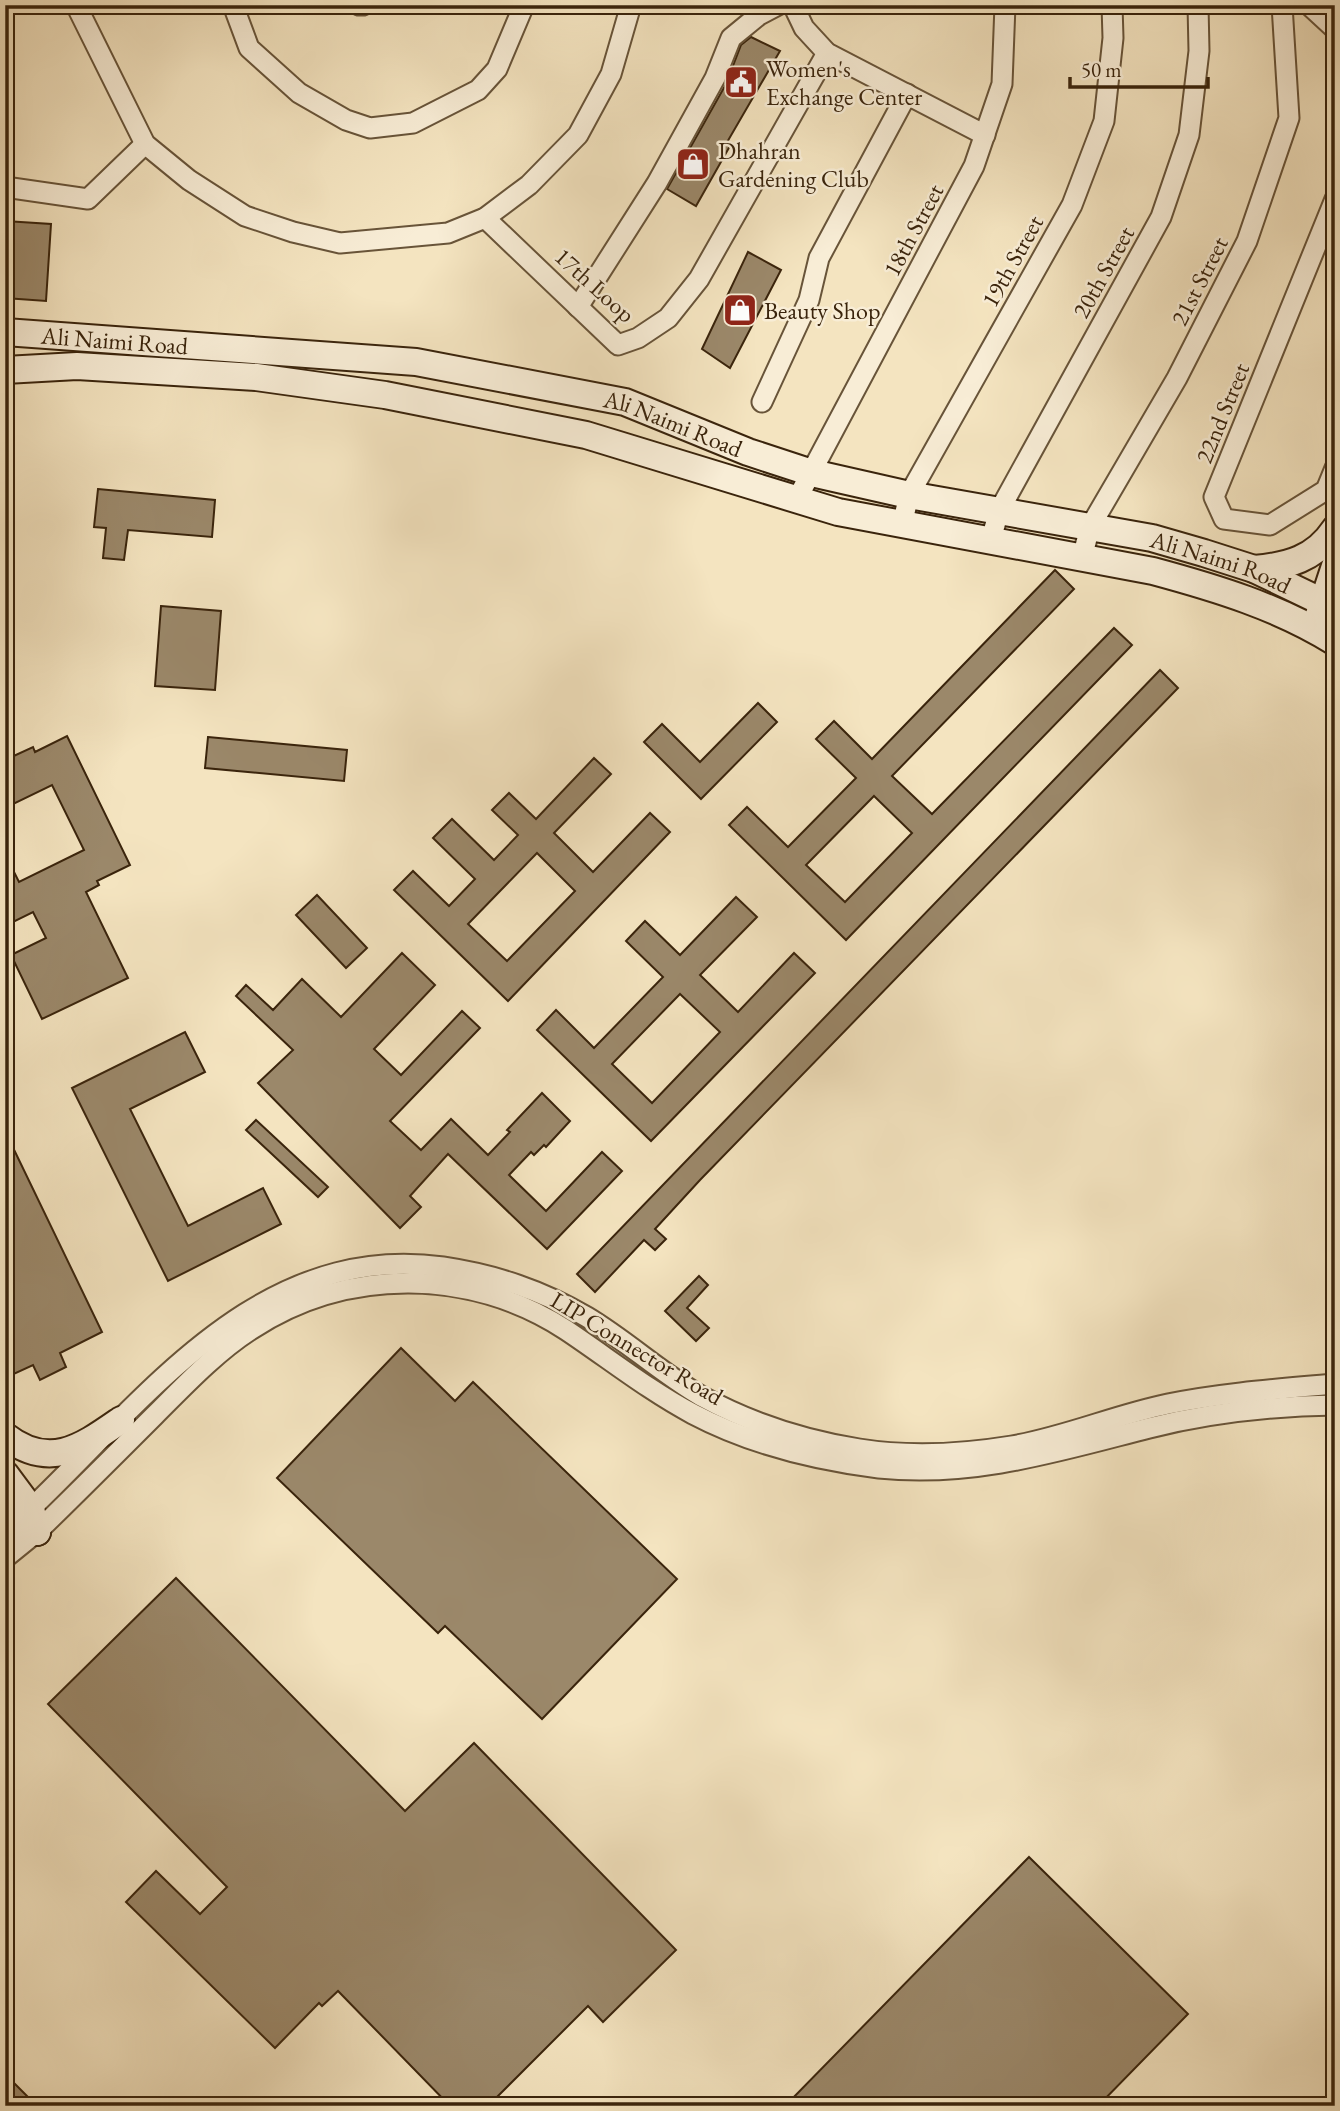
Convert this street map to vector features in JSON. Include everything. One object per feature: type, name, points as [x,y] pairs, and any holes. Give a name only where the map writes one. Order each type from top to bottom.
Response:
[{"type":"main road","name":"Ali Naimi Road","points":[[5,332],[416,362],[625,402],[748,452],[812,473],[909,495],[1152,538],[1254,569],[1331,602]]},
{"type":"main road","name":"Ali Naimi Road","points":[[5,370],[78,366],[256,377],[385,395],[586,435],[797,499],[902,525],[1082,558],[1201,584],[1236,595],[1325,636]]},
{"type":"main road","points":[[1254,569],[1297,562],[1318,550],[1335,529]]},
{"type":"main road","points":[[1325,636],[1335,566]]},
{"type":"main road","points":[[5,1436],[30,1451],[46,1455],[86,1444],[121,1420]]},
{"type":"main road","points":[[5,1474],[19,1521]]},
{"type":"street","points":[[76,5],[145,144],[189,180],[245,216],[293,232],[340,243],[448,233],[485,218],[529,185],[578,135],[611,74],[631,5]]},
{"type":"street","points":[[233,5],[249,48],[299,93],[346,120],[370,128],[414,123],[478,90],[497,69],[524,5]]},
{"type":"street","points":[[578,307],[657,183],[715,78],[731,38],[759,15],[778,5]]},
{"type":"street","points":[[793,5],[804,28],[827,53],[985,135]]},
{"type":"street","name":"18th Street","points":[[797,499],[974,166],[1002,84],[1005,5]]},
{"type":"street","name":"19th Street","points":[[902,525],[909,495],[1072,205],[1104,121],[1113,38],[1112,5]]},
{"type":"street","name":"20th Street","points":[[990,542],[999,511],[1161,217],[1189,135],[1199,51],[1198,5]]},
{"type":"street","name":"21st Street","points":[[1082,558],[1090,527],[1177,378],[1247,242],[1289,118],[1282,5]]},
{"type":"street","points":[[1309,5],[1335,29]]},
{"type":"street","name":"17th Loop","points":[[485,218],[618,345],[638,338],[668,318],[699,279],[827,53]]},
{"type":"street","points":[[762,402],[809,300],[819,258],[906,94]]},
{"type":"street","points":[[5,187],[88,199],[145,144]]},
{"type":"street","name":"22nd Street","points":[[1335,198],[1214,497],[1224,519],[1270,525],[1326,490],[1335,468]]},
{"type":"street","name":"LIP Connector Road","points":[[5,1558],[19,1521],[211,1336],[243,1313],[308,1280],[351,1268],[385,1264],[423,1265],[505,1278],[547,1295],[591,1319],[700,1395],[750,1420],[790,1436],[865,1450],[913,1453],[1014,1446],[1168,1404],[1335,1384]]},
{"type":"street","name":"LIP Connector Road","points":[[19,1521],[170,1401],[250,1330],[285,1310],[314,1298],[384,1283],[447,1284],[496,1297],[563,1328],[662,1396],[741,1436],[777,1448],[881,1468],[930,1470],[1024,1461],[1203,1418],[1264,1408],[1335,1405]]},
{"type":"building","points":[[751,37],[780,51],[726,144],[730,146],[696,206],[667,189],[726,84],[741,45]]},
{"type":"building","points":[[5,221],[51,224],[46,301],[5,298]]},
{"type":"building","name":"Beauty Shop","points":[[748,252],[781,270],[730,368],[702,349]]},
{"type":"building","points":[[98,489],[215,500],[212,537],[128,530],[124,560],[103,558],[106,528],[94,527]]},
{"type":"building","points":[[1055,570],[1074,589],[892,776],[932,814],[1114,628],[1132,645],[846,940],[729,825],[747,807],[788,847],[856,778],[816,739],[834,721],[872,759]],"holes":[[[874,796],[912,833],[845,902],[806,865]]]},
{"type":"building","points":[[161,606],[221,611],[215,690],[155,686]]},
{"type":"building","points":[[1160,670],[1178,688],[700,1180],[655,1229],[666,1239],[655,1250],[644,1240],[595,1292],[577,1274]]},
{"type":"building","points":[[758,703],[777,722],[701,799],[644,742],[662,724],[700,762]]},
{"type":"building","points":[[67,736],[130,865],[97,881],[99,885],[86,892],[128,978],[42,1019],[11,955],[46,938],[33,912],[5,926],[5,854],[19,882],[84,850],[52,785],[5,808],[5,760],[33,747],[35,752]]},
{"type":"building","points":[[208,737],[347,750],[344,781],[205,768]]},
{"type":"building","points":[[594,758],[611,774],[554,833],[593,872],[650,813],[670,832],[508,1001],[394,890],[413,871],[449,906],[475,879],[433,838],[452,819],[494,860],[518,835],[492,810],[509,793],[536,819]],"holes":[[[537,853],[575,891],[507,961],[468,924]]]},
{"type":"building","points":[[317,895],[367,948],[346,968],[296,915]]},
{"type":"building","points":[[736,897],[757,917],[700,975],[738,1012],[794,953],[815,973],[651,1141],[537,1030],[556,1010],[594,1048],[663,977],[626,941],[645,921],[680,955]],"holes":[[[680,994],[720,1032],[652,1103],[612,1064]]]},
{"type":"building","points":[[402,953],[435,985],[374,1049],[401,1075],[462,1011],[480,1028],[390,1121],[421,1150],[451,1119],[488,1155],[542,1093],[570,1121],[546,1147],[544,1145],[534,1155],[531,1152],[509,1175],[546,1211],[602,1152],[622,1171],[547,1249],[448,1154],[410,1196],[421,1207],[400,1228],[258,1083],[293,1050],[236,996],[246,985],[273,1010],[302,979],[341,1017]]},
{"type":"building","points":[[185,1032],[205,1072],[130,1109],[188,1226],[263,1188],[281,1224],[168,1281],[72,1088]]},
{"type":"building","points":[[256,1120],[328,1187],[318,1197],[246,1130]]},
{"type":"building","points":[[5,1131],[102,1332],[60,1353],[66,1367],[40,1380],[33,1365],[5,1378]]},
{"type":"building","points":[[699,1276],[708,1285],[687,1308],[709,1328],[696,1341],[665,1311]]},
{"type":"building","points":[[401,1348],[455,1401],[473,1382],[677,1579],[542,1719],[445,1626],[438,1633],[277,1478]]},
{"type":"building","points":[[176,1578],[405,1811],[474,1743],[676,1950],[603,2022],[588,2006],[488,2106],[450,2106],[338,1991],[322,2006],[319,2003],[275,2048],[126,1902],[156,1871],[200,1914],[227,1887],[48,1704]]},
{"type":"building","points":[[1029,1857],[1188,2014],[1098,2106],[785,2106]]},
{"type":"building","points":[[5,2074],[37,2106],[5,2106]]},
{"type":"place","name":"Women's Exchange Center","points":[[741,82]]},
{"type":"place","name":"Dhahran Gardening Club","points":[[693,164]]},
{"type":"place","name":"Beauty Shop","points":[[740,310]]}]
